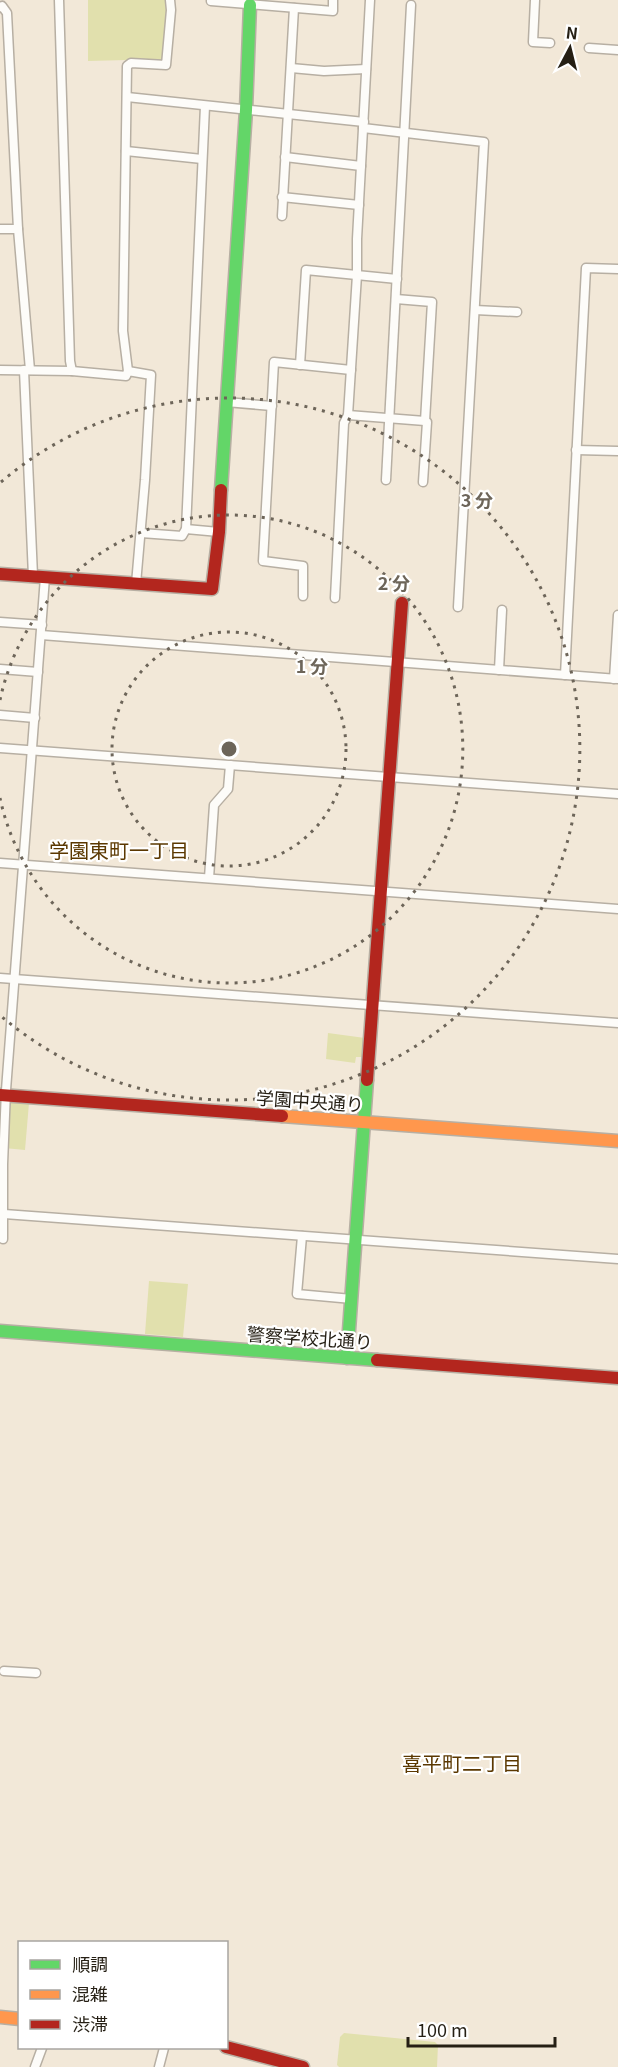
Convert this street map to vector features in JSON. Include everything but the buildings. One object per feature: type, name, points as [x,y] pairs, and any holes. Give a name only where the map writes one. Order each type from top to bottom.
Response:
[{"type":"street","points":[[59,0],[72,371]]},
{"type":"street","points":[[0,370],[72,371],[126,376],[129,371],[123,331],[127,66],[131,63],[166,65],[170,0]]},
{"type":"street","points":[[211,2],[333,11],[333,0]]},
{"type":"street","points":[[335,598],[344,423],[348,415],[357,275],[370,0]]},
{"type":"street","points":[[535,0],[533,42],[550,43]]},
{"type":"street","points":[[0,574],[212,589],[219,532],[232,336],[246,110],[249,4]]},
{"type":"street","points":[[386,480],[411,5]]},
{"type":"street","points":[[0,7],[2,6],[7,13],[42,625],[25,865],[4,1095],[3,1239]]},
{"type":"street","points":[[282,216],[294,8]]},
{"type":"street","points":[[589,48],[618,50]]},
{"type":"street","points":[[291,68],[324,71],[366,69]]},
{"type":"street","points":[[127,98],[288,114],[404,133],[484,142],[458,607]]},
{"type":"street","points":[[141,533],[182,536],[186,529],[205,106]]},
{"type":"street","points":[[126,151],[202,159]]},
{"type":"street","points":[[285,157],[361,166]]},
{"type":"street","points":[[282,197],[359,205]]},
{"type":"street","points":[[0,229],[18,229]]},
{"type":"street","points":[[565,675],[586,268],[618,269]]},
{"type":"street","points":[[300,365],[306,270],[397,279]]},
{"type":"street","points":[[396,299],[432,302],[425,421],[427,422],[427,441],[423,482]]},
{"type":"street","points":[[475,310],[517,312]]},
{"type":"street","points":[[303,596],[303,566],[263,561],[274,362],[351,370]]},
{"type":"street","points":[[129,371],[151,375],[136,584]]},
{"type":"street","points":[[226,402],[272,406]]},
{"type":"street","points":[[348,415],[425,421]]},
{"type":"street","points":[[576,450],[618,452]]},
{"type":"street","points":[[186,529],[219,532]]},
{"type":"street","points":[[347,1358],[402,603]]},
{"type":"street","points":[[499,670],[502,610]]},
{"type":"street","points":[[41,635],[616,679],[618,615]]},
{"type":"street","points":[[0,622],[42,625]]},
{"type":"street","points":[[0,669],[38,672]]},
{"type":"street","points":[[0,715],[35,718]]},
{"type":"street","points":[[0,748],[618,794]]},
{"type":"street","points":[[209,878],[214,805],[228,789],[230,765]]},
{"type":"street","points":[[0,863],[618,909]]},
{"type":"street","points":[[0,978],[618,1023]]},
{"type":"street","name":"学園中央通り","points":[[4,1095],[618,1141]]},
{"type":"street","points":[[4,1214],[618,1259]]},
{"type":"street","points":[[302,1236],[297,1294],[352,1299]]},
{"type":"street","name":"警察学校北通り","points":[[0,1331],[618,1378]]},
{"type":"street","points":[[4,1671],[36,1673]]},
{"type":"street","points":[[0,2017],[18,2019]]},
{"type":"street","points":[[228,2048],[279,2064],[303,2067]]},
{"type":"street","points":[[35,2067],[42,2049]]},
{"type":"street","points":[[159,2067],[164,2049]]},
{"type":"green space","points":[[88,0],[167,0],[165,63],[127,60],[88,61]]},
{"type":"green space","points":[[328,1033],[365,1038],[363,1057],[356,1057],[355,1063],[326,1059]]},
{"type":"green space","points":[[7,1101],[29,1103],[25,1150],[4,1148]]},
{"type":"green space","points":[[149,1281],[188,1284],[183,1337],[145,1334]]},
{"type":"green space","points":[[344,2033],[435,2042],[438,2045],[437,2067],[339,2067],[337,2065],[340,2037]]},
{"type":"traffic: fast","points":[[221,490],[246,110],[250,5]]},
{"type":"traffic: fast","points":[[347,1358],[367,1080]]},
{"type":"traffic: fast","points":[[0,1331],[377,1360]]},
{"type":"traffic: slow","points":[[282,1116],[618,1141]]},
{"type":"traffic: slow","points":[[0,2017],[18,2019]]},
{"type":"traffic: jam","points":[[0,574],[212,589],[219,532],[221,490]]},
{"type":"traffic: jam","points":[[367,1080],[402,603]]},
{"type":"traffic: jam","points":[[0,1095],[282,1116]]},
{"type":"traffic: jam","points":[[377,1360],[618,1378]]},
{"type":"traffic: jam","points":[[228,2048],[303,2067]]},
{"type":"district","name":"学園東町一丁目","points":[[119,849]]},
{"type":"district","name":"喜平町二丁目","points":[[462,1762]]}]
